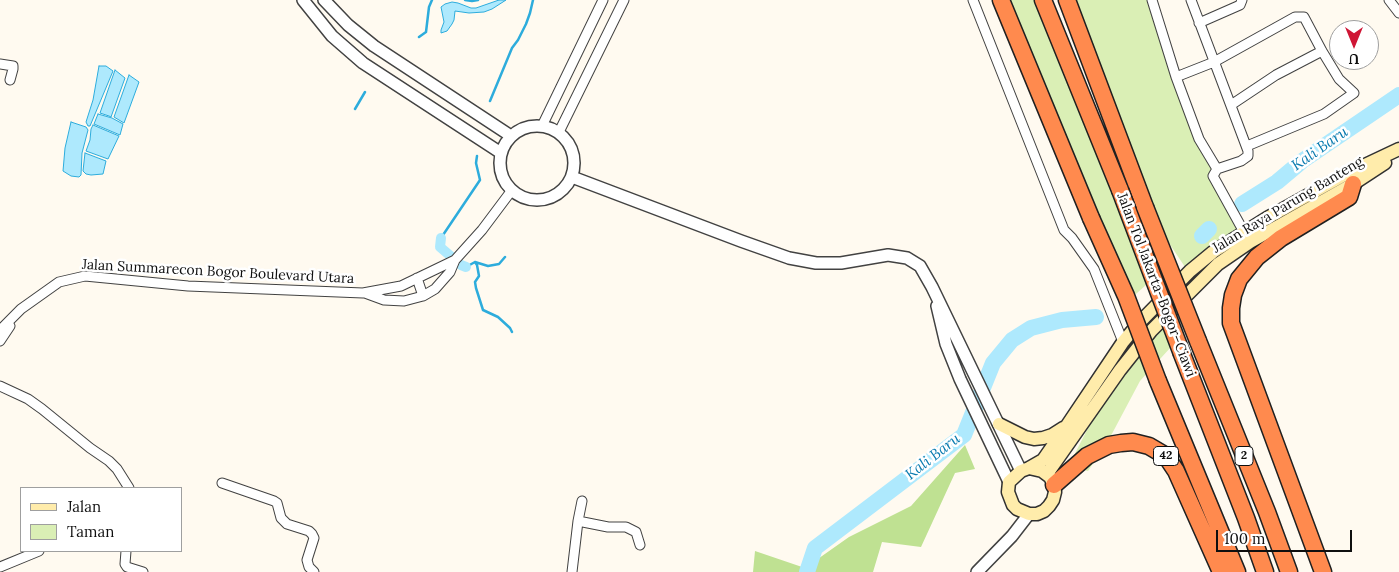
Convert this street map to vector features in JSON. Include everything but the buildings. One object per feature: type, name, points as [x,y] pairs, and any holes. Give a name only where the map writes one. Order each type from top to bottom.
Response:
[{"type":"highway","name":"42","points":[[1001,0],[1126,296],[1158,381],[1237,572]]},
{"type":"highway","name":"Jalan Tol Jakarta–Bogor–Ciawi","points":[[1043,0],[1120,190],[1265,572]]},
{"type":"highway","name":"Jalan Tol Jakarta–Bogor–Ciawi","points":[[1067,0],[1145,207],[1263,503],[1288,572]]},
{"type":"highway","points":[[1323,572],[1231,323],[1231,308],[1233,294],[1239,279],[1257,257],[1281,238],[1349,197],[1349,179]]},
{"type":"highway","name":"42","points":[[1050,480],[1087,456],[1109,445],[1133,442],[1149,446],[1166,456],[1176,471],[1221,572]]},
{"type":"main road","name":"Jalan Raya Parung Banteng","points":[[1050,480],[1120,370],[1151,331],[1218,264],[1399,149]]},
{"type":"main road","name":"Jalan Raya Parung Banteng","points":[[1025,470],[1043,460],[1123,342],[1138,324],[1190,271],[1241,227],[1349,179],[1399,153]]},
{"type":"main road","points":[[997,420],[1025,437],[1034,439],[1052,436],[1068,424]]},
{"type":"main road","points":[[1037,469],[1050,480],[1055,492],[1049,506],[1037,514],[1023,513],[1013,505],[1008,492],[1009,482],[1025,470],[1037,469]]},
{"type":"street","points":[[303,0],[332,36],[363,63],[501,153]]},
{"type":"street","points":[[324,0],[348,25],[374,46],[511,136]]},
{"type":"street","points":[[542,126],[602,0]]},
{"type":"street","points":[[559,132],[624,0]]},
{"type":"street","points":[[972,0],[1064,230],[1094,269],[1123,342]]},
{"type":"street","points":[[1152,0],[1176,77],[1199,139],[1241,227]]},
{"type":"street","points":[[1191,0],[1247,146],[1248,156],[1215,173]]},
{"type":"street","points":[[1199,23],[1240,5],[1242,0]]},
{"type":"street","points":[[1389,0],[1399,13]]},
{"type":"street","points":[[1176,77],[1214,62],[1295,17],[1304,17],[1339,79],[1354,93],[1324,114],[1247,146]]},
{"type":"street","points":[[1231,105],[1276,75],[1322,51]]},
{"type":"street","points":[[0,64],[13,66],[10,80]]},
{"type":"street","points":[[542,126],[559,132],[569,142],[574,154],[575,167],[567,186],[560,193],[551,198],[531,199],[521,196],[512,190],[506,182],[500,163],[501,153],[511,136],[520,129],[542,126]]},
{"type":"street","points":[[572,177],[741,242],[789,258],[816,263],[841,263],[888,254],[907,258],[920,266],[997,420],[1025,470]]},
{"type":"street","name":"Jalan Summarecon Bogor Boulevard Utara","points":[[363,293],[384,300],[404,301],[423,296],[435,288],[450,272],[455,260],[482,230],[512,190]]},
{"type":"street","name":"Jalan Summarecon Bogor Boulevard Utara","points":[[0,330],[21,308],[58,282],[85,276],[188,286],[363,293],[401,286],[455,260]]},
{"type":"street","points":[[418,278],[423,296]]},
{"type":"street","points":[[932,287],[946,344],[960,379],[1009,482]]},
{"type":"street","name":"Jalan Summarecon Bogor Boulevard Utara","points":[[0,341],[21,308]]},
{"type":"street","points":[[0,386],[28,399],[90,448],[110,461],[128,487]]},
{"type":"street","points":[[222,482],[274,501],[277,503],[281,518],[287,524],[309,530],[314,538],[307,560],[309,567],[314,572]]},
{"type":"street","points":[[572,572],[582,502]]},
{"type":"street","points":[[977,572],[1012,536],[1029,514]]},
{"type":"street","points":[[578,521],[608,527],[626,527],[636,532],[640,545]]},
{"type":"street","points":[[3,572],[0,568],[37,552]]},
{"type":"street","points":[[126,552],[125,564],[127,567],[143,572]]},
{"type":"green space","points":[[1001,0],[1043,0],[1154,278],[1128,301]]},
{"type":"green space","points":[[1067,0],[1152,0],[1176,77],[1212,159],[1213,176],[1250,242],[1197,285],[1145,207]]},
{"type":"green space","points":[[1161,322],[1171,347],[1140,381],[1106,445],[1088,471],[1068,467],[1124,358]]},
{"type":"green space","points":[[965,445],[975,469],[955,473],[921,547],[882,542],[873,572],[753,572],[755,551],[805,568],[849,537],[911,506]]},
{"type":"water","points":[[499,0],[506,0],[484,12],[469,13],[455,11],[452,24],[447,31],[441,33],[444,22],[441,7],[445,4],[452,2],[476,8]]},
{"type":"water","points":[[99,66],[106,66],[113,71],[90,126],[88,126],[86,122],[93,100]]},
{"type":"water","points":[[115,70],[125,78],[111,117],[100,113]]},
{"type":"water","points":[[129,75],[139,82],[124,123],[114,117]]},
{"type":"water","points":[[98,114],[123,124],[120,135],[94,124]]},
{"type":"water","points":[[71,122],[86,127],[88,130],[82,153],[81,175],[79,177],[71,176],[63,171],[65,148]]},
{"type":"water","points":[[93,125],[119,136],[108,159],[86,151]]},
{"type":"water","points":[[85,153],[106,161],[103,174],[91,175],[83,171]]},
{"type":"waterway","points":[[419,37],[426,32],[429,7],[432,0]]},
{"type":"waterway","points":[[465,0],[478,0]]},
{"type":"waterway","points":[[490,101],[512,48],[526,24],[533,0]]},
{"type":"waterway","points":[[355,109],[365,92]]},
{"type":"waterway","name":"Kali Baru","points":[[1242,204],[1277,182],[1302,161],[1399,95]]},
{"type":"waterway","points":[[441,238],[480,180],[476,163],[477,156]]},
{"type":"waterway","name":"Kali Baru","points":[[1202,236],[1209,229]]},
{"type":"waterway","points":[[441,238],[440,247],[466,267]]},
{"type":"waterway","points":[[475,262],[488,266],[499,264],[505,257]]},
{"type":"waterway","points":[[466,267],[475,262],[477,265],[479,276],[475,282],[483,310],[498,317],[512,332]]},
{"type":"waterway","name":"Kali Baru","points":[[807,572],[815,548],[964,435],[993,363],[1012,340],[1031,328],[1062,320],[1096,317]]}]
